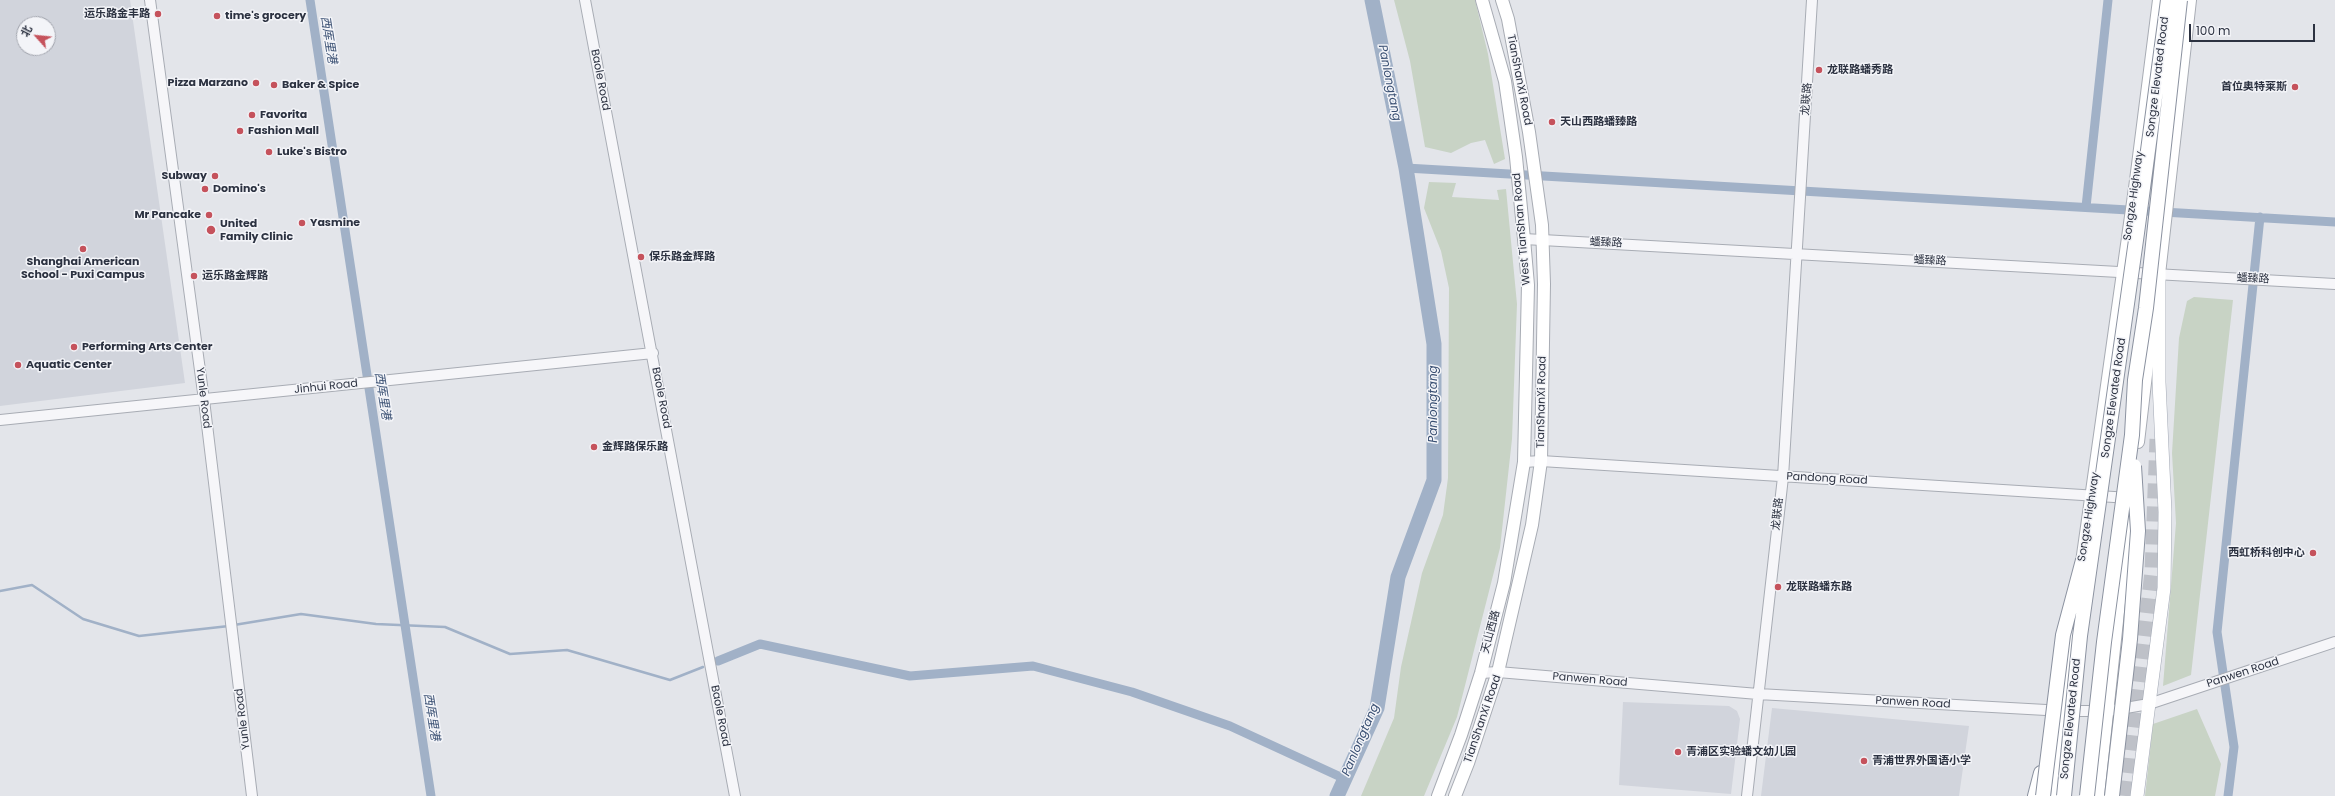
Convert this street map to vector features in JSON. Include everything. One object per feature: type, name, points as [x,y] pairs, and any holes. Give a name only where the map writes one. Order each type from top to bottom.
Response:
[{"type":"highway","name":"Songze Elevated Road","points":[[2064,796],[2080,636],[2096,499],[2168,0]]},
{"type":"highway","name":"Songze Elevated Road","points":[[2087,796],[2104,642],[2132,435],[2135,380],[2146,308],[2180,0]]},
{"type":"highway","points":[[2112,796],[2130,639],[2138,531],[2132,435]]},
{"type":"highway","points":[[2043,796],[2063,635],[2096,499]]},
{"type":"highway","points":[[2035,796],[2042,770],[2064,711]]},
{"type":"main road","name":"West TianShan Road","points":[[1482,0],[1505,81],[1520,194],[1528,285],[1524,462]]},
{"type":"main road","name":"TianShanXi Road","points":[[1455,796],[1498,672],[1532,525],[1541,461],[1544,284],[1542,239],[1532,157],[1508,19],[1502,0]]},
{"type":"main road","name":"Songze Highway","points":[[2056,796],[2071,635],[2096,499],[2159,0]]},
{"type":"main road","points":[[2098,796],[2130,498],[2159,273],[2190,0]]},
{"type":"main road","points":[[2138,796],[2164,588],[2165,512],[2159,382],[2159,273]]},
{"type":"main road","name":"天山西路","points":[[1438,796],[1461,735],[1481,673],[1504,583],[1524,462]]},
{"type":"street","name":"Yunle Road","points":[[150,0],[204,400],[252,796]]},
{"type":"street","name":"Baole Road","points":[[585,0],[653,353],[735,796]]},
{"type":"street","name":"龙联路","points":[[1747,796],[1783,477],[1812,0]]},
{"type":"street","name":"蟠臻路","points":[[1524,239],[1796,255],[2124,271],[2335,284]]},
{"type":"street","name":"Jinhui Road","points":[[0,420],[653,353]]},
{"type":"street","name":"Pandong Road","points":[[1524,462],[1541,461],[2096,499],[2130,498]]},
{"type":"street","name":"Panwen Road","points":[[1481,673],[1498,672],[1758,694],[2064,711],[2108,711],[2149,704],[2335,642]]},
{"type":"shaded area","name":"Shanghai American School - Puxi Campus","points":[[0,0],[130,0],[185,383],[0,406]]},
{"type":"shaded area","name":"青浦区实验蟠文幼儿园","points":[[1623,702],[1729,706],[1737,711],[1740,719],[1731,794],[1619,785]]},
{"type":"shaded area","name":"青浦世界外国语小学","points":[[1772,708],[1969,726],[1959,796],[1761,796]]},
{"type":"green space","points":[[1394,0],[1475,0],[1488,54],[1505,159],[1494,164],[1485,140],[1471,143],[1451,153],[1425,147],[1410,61]]},
{"type":"green space","points":[[1429,182],[1456,183],[1452,197],[1499,200],[1497,190],[1506,189],[1517,304],[1512,439],[1500,548],[1457,717],[1424,796],[1361,796],[1394,718],[1401,667],[1422,573],[1443,515],[1448,478],[1449,288],[1441,251],[1424,208]]},
{"type":"green space","points":[[2194,297],[2233,300],[2191,675],[2163,686],[2176,523],[2172,453],[2179,338],[2187,301]]},
{"type":"green space","points":[[2197,709],[2221,764],[2215,796],[2145,796],[2153,724]]},
{"type":"waterway","name":"西厍里港","points":[[310,0],[431,796]]},
{"type":"waterway","name":"Panlongtang","points":[[1337,796],[1377,708],[1398,577],[1434,480],[1434,344],[1406,168],[1372,0]]},
{"type":"waterway","points":[[2086,207],[2108,0]]},
{"type":"waterway","points":[[1406,168],[2335,222]]},
{"type":"waterway","points":[[2228,796],[2234,747],[2217,632],[2260,217]]},
{"type":"waterway","points":[[0,591],[32,585],[83,619],[139,636],[229,626]]},
{"type":"waterway","points":[[234,625],[301,614],[376,624],[445,627],[510,654],[567,650],[670,680],[703,667]]},
{"type":"waterway","points":[[718,661],[760,644],[910,676],[1033,666],[1132,692],[1230,726],[1345,779]]},
{"type":"tunnel","points":[[2126,796],[2152,572],[2157,439]]},
{"type":"place","name":"运乐路金丰路","points":[[158,14]]},
{"type":"place","name":"time's grocery","points":[[217,16]]},
{"type":"place","name":"龙联路蟠秀路","points":[[1819,70]]},
{"type":"place","name":"Pizza Marzano","points":[[256,83]]},
{"type":"place","name":"Baker & Spice","points":[[274,85]]},
{"type":"place","name":"首位奥特莱斯","points":[[2295,87]]},
{"type":"place","name":"Favorita","points":[[252,115]]},
{"type":"place","name":"天山西路蟠臻路","points":[[1552,122]]},
{"type":"place","name":"Fashion Mall","points":[[240,131]]},
{"type":"place","name":"Luke's Bistro","points":[[269,152]]},
{"type":"place","name":"Subway","points":[[215,176]]},
{"type":"place","name":"Domino's","points":[[205,189]]},
{"type":"place","name":"Mr Pancake","points":[[209,215]]},
{"type":"place","name":"Yasmine","points":[[302,223]]},
{"type":"place","name":"United Family Clinic","points":[[211,230]]},
{"type":"place","name":"Shanghai American School - Puxi Campus","points":[[83,249]]},
{"type":"place","name":"保乐路金辉路","points":[[641,257]]},
{"type":"place","name":"运乐路金辉路","points":[[194,276]]},
{"type":"place","name":"Performing Arts Center","points":[[74,347]]},
{"type":"place","name":"Aquatic Center","points":[[18,365]]},
{"type":"place","name":"金辉路保乐路","points":[[594,447]]},
{"type":"place","name":"西虹桥科创中心","points":[[2313,553]]},
{"type":"place","name":"龙联路蟠东路","points":[[1778,587]]},
{"type":"place","name":"青浦区实验蟠文幼儿园","points":[[1678,752]]},
{"type":"place","name":"青浦世界外国语小学","points":[[1864,761]]}]
